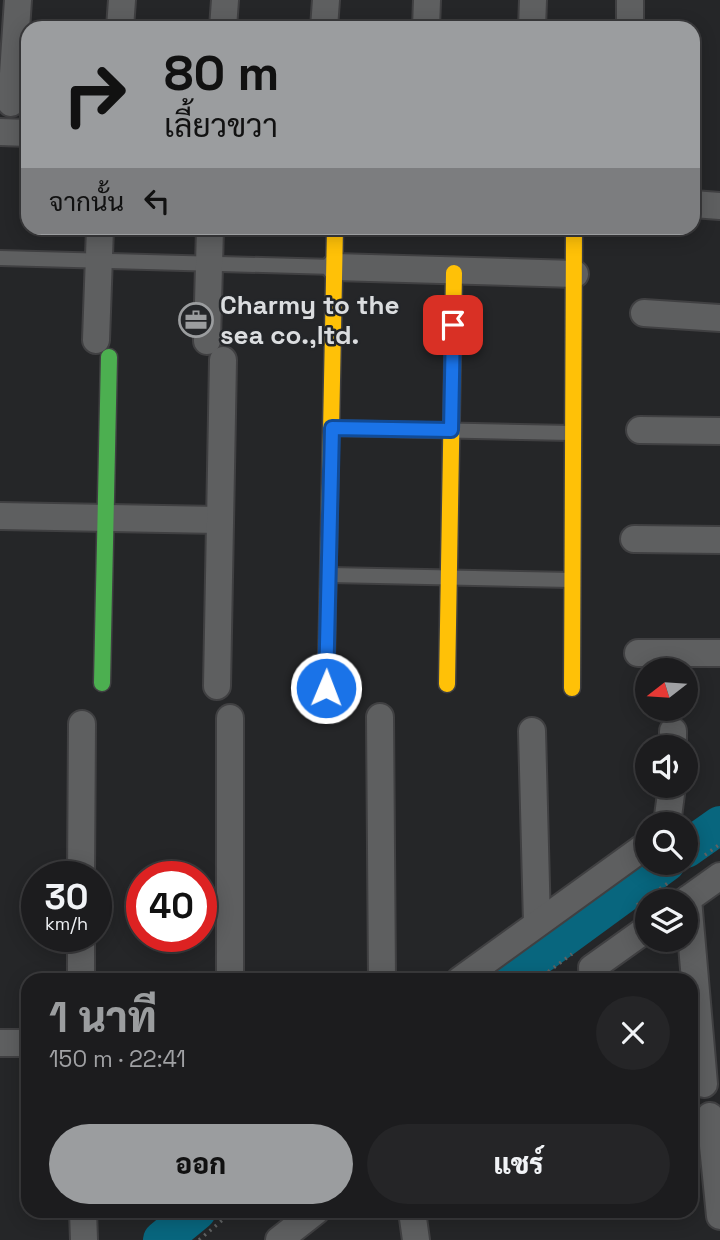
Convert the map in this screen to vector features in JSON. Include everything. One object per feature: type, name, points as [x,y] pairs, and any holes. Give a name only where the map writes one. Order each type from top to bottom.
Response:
[{"type":"street","points":[[11,103],[18,0]]},
{"type":"street","points":[[120,21],[122,0]]},
{"type":"street","points":[[224,21],[225,0]]},
{"type":"street","points":[[324,21],[326,0]]},
{"type":"street","points":[[426,21],[427,0]]},
{"type":"street","points":[[532,21],[533,0]]},
{"type":"street","points":[[630,0],[630,21]]},
{"type":"street","points":[[0,132],[21,133]]},
{"type":"street","points":[[700,205],[720,206]]},
{"type":"street","points":[[100,235],[106,518],[102,683]]},
{"type":"street","points":[[210,235],[219,520],[217,686]]},
{"type":"street","points":[[326,688],[335,235]]},
{"type":"street","points":[[572,688],[575,235]]},
{"type":"street","points":[[335,267],[454,273],[575,274]]},
{"type":"street","points":[[447,684],[454,273]]},
{"type":"street","points":[[644,313],[720,318]]},
{"type":"street","points":[[639,430],[720,432]]},
{"type":"street","points":[[0,516],[219,520]]},
{"type":"street","points":[[634,539],[720,540]]},
{"type":"street","points":[[638,653],[720,653]]},
{"type":"street","points":[[380,717],[382,973]]},
{"type":"street","points":[[230,718],[230,973]]},
{"type":"street","points":[[81,861],[82,724]]},
{"type":"street","points":[[531,731],[537,923]]},
{"type":"street","points":[[469,973],[635,853]]},
{"type":"street","points":[[698,892],[720,876]]},
{"type":"street","points":[[592,973],[592,968],[635,937]]},
{"type":"street","points":[[80,973],[81,952]]},
{"type":"street","points":[[692,952],[694,973]]},
{"type":"street","points":[[698,1012],[705,1083]]},
{"type":"street","points":[[0,1043],[21,1043]]},
{"type":"street","points":[[710,1116],[720,1216]]},
{"type":"street","points":[[83,1218],[84,1240]]},
{"type":"street","points":[[412,1218],[416,1240]]},
{"type":"street","points":[[279,1240],[310,1223]]},
{"type":"lane","points":[[0,258],[335,267]]},
{"type":"lane","points":[[332,428],[573,433]]},
{"type":"lane","points":[[329,575],[573,580]]},
{"type":"path","points":[[199,1240],[225,1218]]},
{"type":"waterway","points":[[698,841],[720,825]]},
{"type":"waterway","points":[[516,973],[650,875]]},
{"type":"waterway","points":[[162,1240],[189,1218]]},
{"type":"traffic: fast","points":[[102,683],[109,357]]},
{"type":"traffic: slow","points":[[326,687],[335,235]]},
{"type":"traffic: slow","points":[[572,688],[574,235]]},
{"type":"traffic: slow","points":[[447,684],[454,273]]},
{"type":"place","name":"Charmy to the sea co.,ltd.","points":[[196,320]]},
{"type":"route","points":[[326,688],[332,428],[451,430],[453,325]]}]
